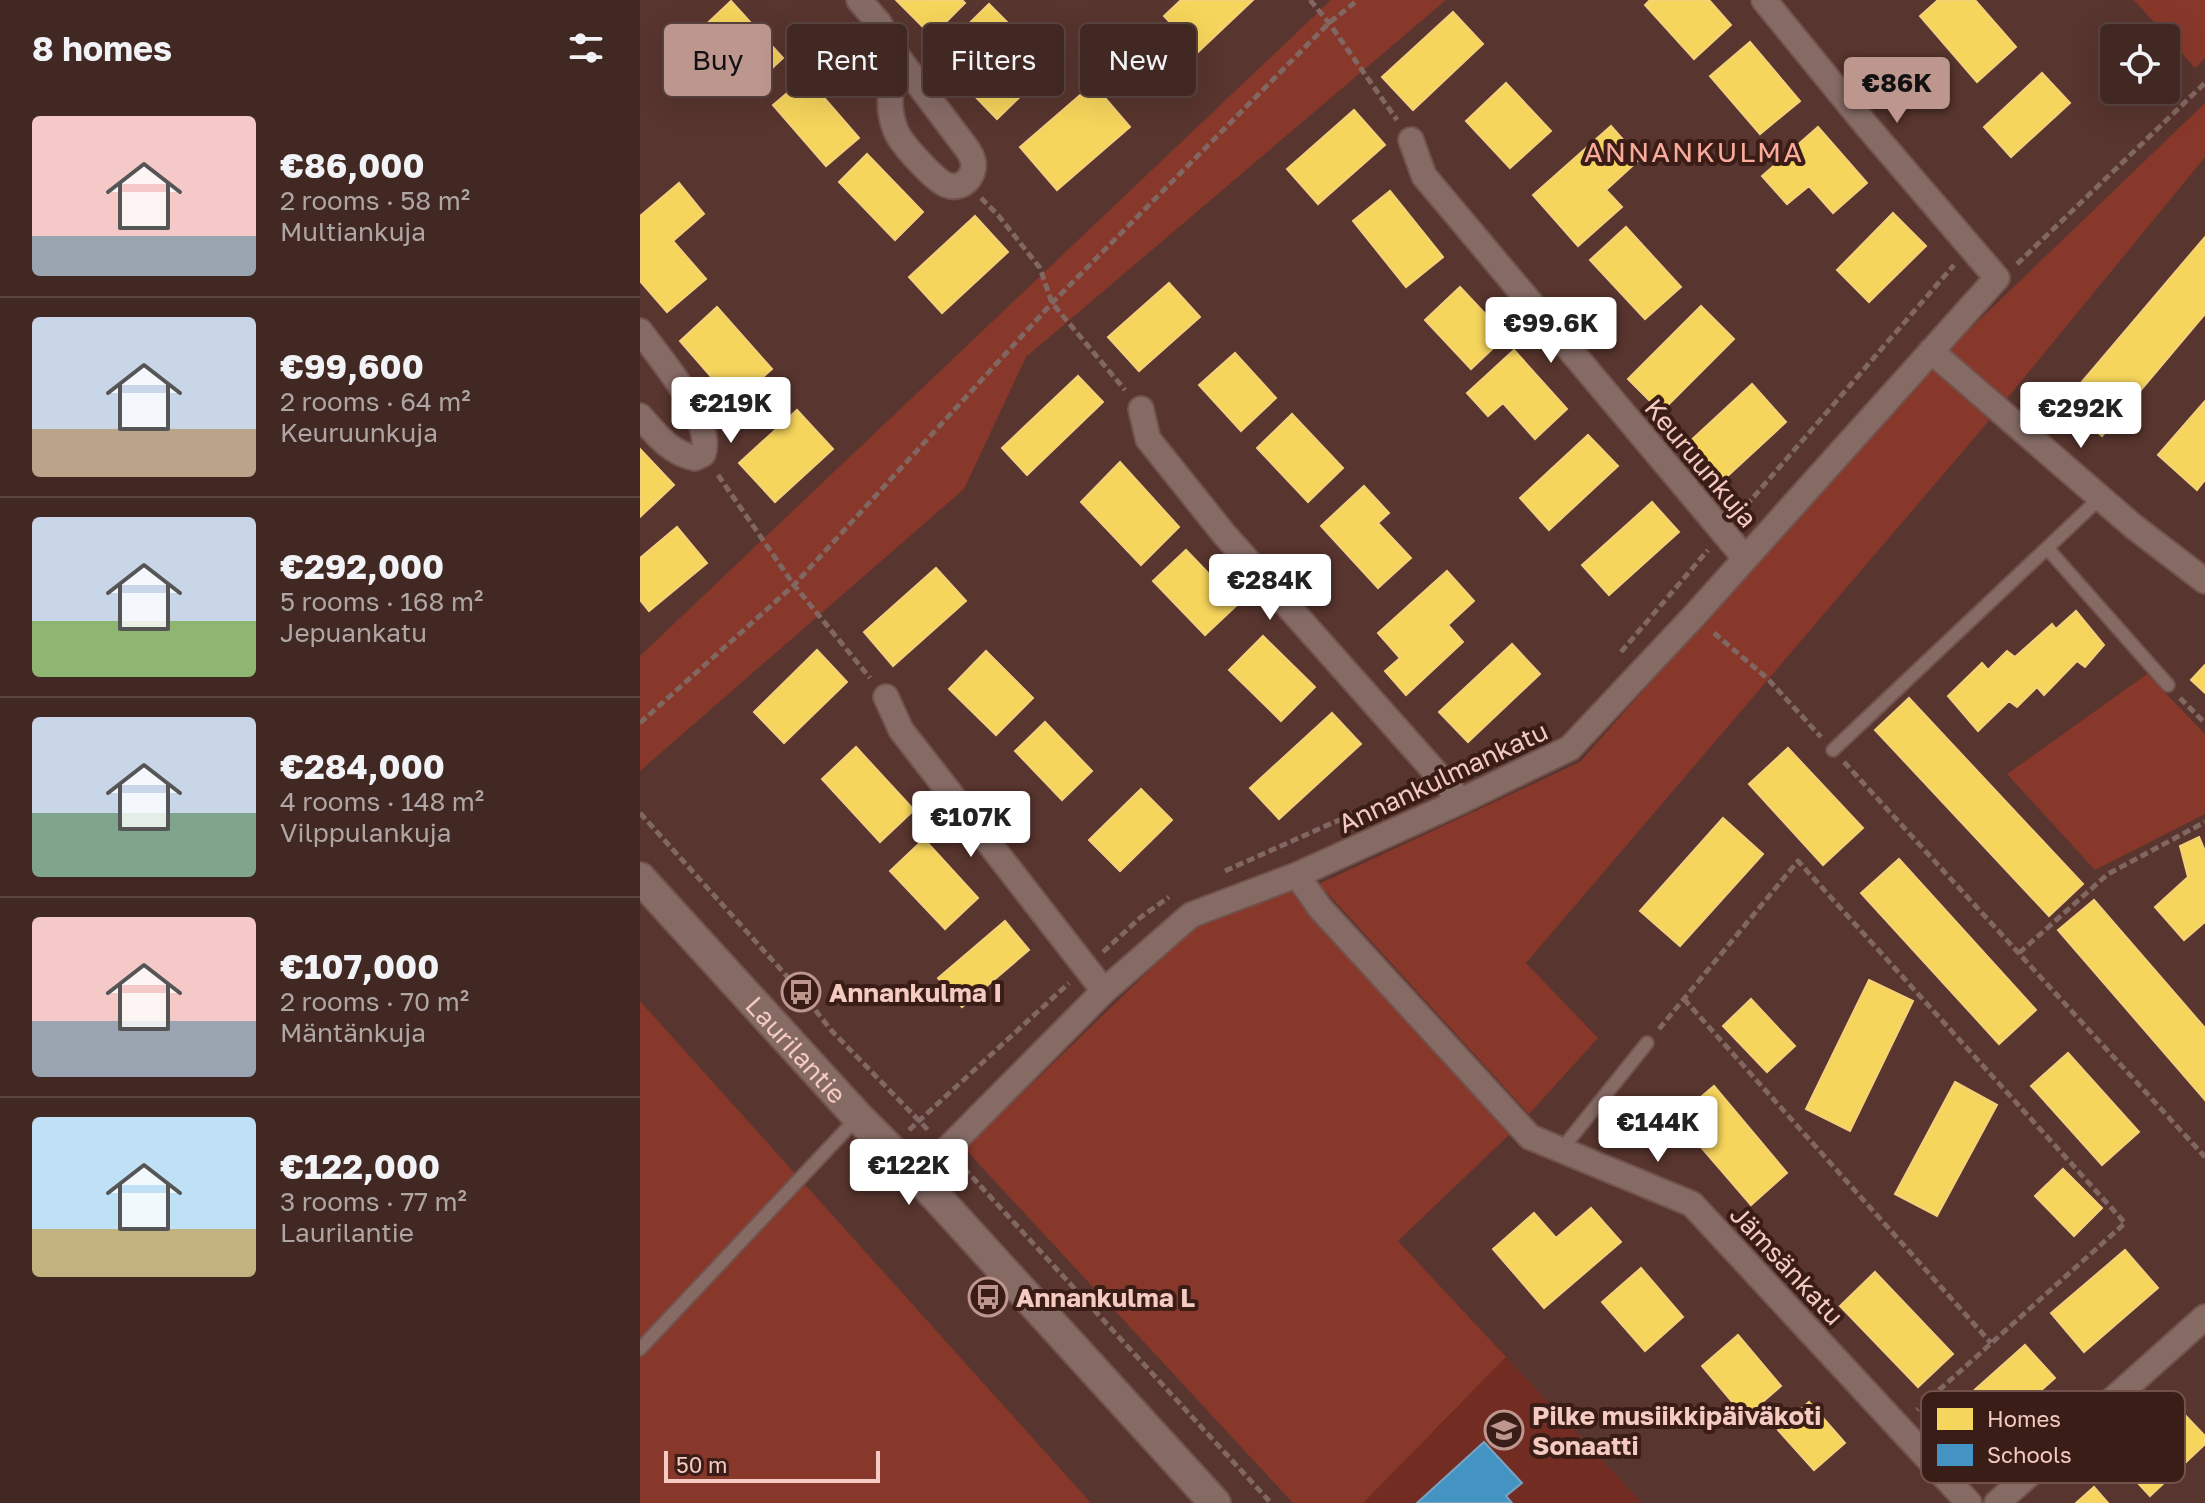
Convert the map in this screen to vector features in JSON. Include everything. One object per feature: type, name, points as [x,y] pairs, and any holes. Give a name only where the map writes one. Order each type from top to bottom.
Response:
[{"type":"street","points":[[859,0],[880,24]]},
{"type":"street","points":[[1764,0],[1997,278]]},
{"type":"street","points":[[890,96],[891,115],[899,137],[934,177],[948,186],[958,187],[966,183],[974,163],[968,150],[907,69]]},
{"type":"street","name":"Keuruunkuja","points":[[1411,140],[1424,176],[1745,558]]},
{"type":"street","name":"Annankulmankatu","points":[[920,1179],[1104,991],[1191,915],[1297,875],[1570,748],[1694,616],[1997,278]]},
{"type":"street","points":[[640,332],[702,422],[707,445],[703,454],[695,458],[675,451],[640,416]]},
{"type":"street","points":[[1931,351],[2133,526],[2205,581]]},
{"type":"street","points":[[1141,409],[1148,439],[1224,534],[1461,801]]},
{"type":"street","points":[[886,697],[901,730],[1104,991]]},
{"type":"street","name":"Jämsänkatu","points":[[1297,875],[1320,908],[1530,1137],[1692,1204],[1921,1451]]},
{"type":"street","name":"Laurilantie","points":[[640,878],[1215,1503]]},
{"type":"street","points":[[2122,1391],[2205,1317]]},
{"type":"street","name":"Jämsänkatu","points":[[1951,1483],[1969,1503]]},
{"type":"street","points":[[1997,1503],[2019,1483]]},
{"type":"lane","points":[[1833,750],[2100,498]]},
{"type":"lane","points":[[2047,548],[2168,685]]},
{"type":"lane","points":[[1561,1150],[1647,1043]]},
{"type":"lane","points":[[640,1349],[858,1117]]},
{"type":"path","points":[[1310,0],[1411,140]]},
{"type":"path","points":[[640,723],[794,585],[1052,303],[1329,23],[1358,0]]},
{"type":"path","points":[[1997,278],[2008,273],[2205,83]]},
{"type":"path","points":[[966,183],[998,215],[1040,268],[1052,303],[1141,409]]},
{"type":"path","points":[[1618,655],[1969,246]]},
{"type":"path","points":[[703,454],[794,585],[886,697]]},
{"type":"path","points":[[1670,594],[1767,678],[2205,1157]]},
{"type":"path","points":[[2168,685],[2205,723]]},
{"type":"path","points":[[1219,874],[1440,778]]},
{"type":"path","points":[[2019,953],[2108,874],[2205,822]]},
{"type":"path","points":[[1647,1043],[1798,861],[2125,1223],[1937,1391]]},
{"type":"path","points":[[918,1120],[1141,917],[1164,899],[1178,893]]},
{"type":"path","points":[[1684,999],[1991,1343]]},
{"type":"path","points":[[1898,1426],[1921,1405]]},
{"type":"shaded area","points":[[1331,0],[1446,0],[1026,357],[964,489],[640,771],[640,656]]},
{"type":"shaded area","points":[[2134,0],[2205,0],[2205,58],[2195,68],[2180,51],[2180,24],[2156,24]]},
{"type":"shaded area","points":[[2205,103],[2205,157],[2005,401],[1946,352]]},
{"type":"shaded area","points":[[1932,365],[1993,416],[1526,963],[1598,1038],[1529,1114],[1319,884],[1580,762]]},
{"type":"shaded area","points":[[2147,674],[2205,734],[2205,814],[2095,870],[2007,774]]},
{"type":"shaded area","points":[[1293,887],[1511,1133],[1398,1241],[1506,1357],[1363,1503],[1293,1503],[965,1149],[1198,923]]},
{"type":"shaded area","points":[[640,1001],[1091,1503],[640,1503]]},
{"type":"shaded area","name":"Pilke musiikkipäiväkoti Sonaatti","points":[[1506,1357],[1642,1503],[1363,1503]]},
{"type":"building: Homes","points":[[896,0],[962,0],[965,3],[944,24],[923,24],[923,27]]},
{"type":"building: Homes","points":[[1181,0],[1253,0],[1198,52],[1196,24],[1172,24],[1164,16]]},
{"type":"building: Homes","points":[[1650,0],[1709,0],[1731,25],[1694,59],[1645,5]]},
{"type":"building: Homes","points":[[1938,0],[1975,0],[2016,47],[1977,82],[1920,16]]},
{"type":"building: Homes","points":[[731,1],[752,24],[707,24]]},
{"type":"building: Homes","points":[[989,4],[1009,24],[969,24]]},
{"type":"building: Homes","points":[[1453,12],[1483,44],[1413,110],[1382,77]]},
{"type":"building: Homes","points":[[1750,42],[1800,101],[1760,134],[1710,76]]},
{"type":"building: Homes","points":[[771,45],[783,58],[771,69]]},
{"type":"building: Homes","points":[[2042,73],[2070,103],[2011,157],[1984,127]]},
{"type":"building: Homes","points":[[1506,83],[1551,131],[1510,168],[1466,121]]},
{"type":"building: Homes","points":[[787,93],[787,96],[823,96],[859,138],[826,166],[773,105]]},
{"type":"building: Homes","points":[[1080,95],[1103,96],[1130,127],[1057,190],[1020,147]]},
{"type":"building: Homes","points":[[975,96],[1021,96],[997,119]]},
{"type":"building: Homes","points":[[1354,110],[1385,145],[1318,204],[1287,169]]},
{"type":"building: Homes","points":[[1611,126],[1640,159],[1606,190],[1622,207],[1578,246],[1533,195]]},
{"type":"building: Homes","points":[[1818,127],[1867,183],[1833,213],[1809,186],[1787,204],[1762,176]]},
{"type":"building: Homes","points":[[867,154],[923,212],[895,240],[839,182]]},
{"type":"building: Homes","points":[[679,183],[704,214],[673,241],[706,279],[667,312],[640,281],[640,216]]},
{"type":"building: Homes","points":[[1390,191],[1443,257],[1406,287],[1353,221]]},
{"type":"building: Homes","points":[[1893,213],[1926,246],[1869,302],[1837,270]]},
{"type":"building: Homes","points":[[975,216],[1008,252],[942,313],[909,277]]},
{"type":"building: Homes","points":[[1626,227],[1681,287],[1645,319],[1590,260]]},
{"type":"building: Homes","points":[[2205,237],[2205,314],[2102,436],[2064,403]]},
{"type":"building: Homes","points":[[1169,283],[1200,317],[1139,371],[1108,337]]},
{"type":"building: Homes","points":[[1460,287],[1506,336],[1471,369],[1425,320]]},
{"type":"building: Homes","points":[[1701,306],[1734,339],[1661,412],[1628,379]]},
{"type":"building: Homes","points":[[717,307],[772,369],[734,403],[680,341]]},
{"type":"building: Homes","points":[[1514,350],[1567,409],[1535,439],[1503,403],[1488,416],[1467,393]]},
{"type":"building: Homes","points":[[1235,353],[1276,398],[1241,431],[1199,385]]},
{"type":"building: Homes","points":[[1078,376],[1103,402],[1027,475],[1002,448]]},
{"type":"building: Homes","points":[[1752,384],[1786,422],[1721,482],[1687,444]]},
{"type":"building: Homes","points":[[2205,401],[2205,480],[2197,490],[2158,455]]},
{"type":"building: Homes","points":[[797,410],[833,449],[775,502],[739,463]]},
{"type":"building: Homes","points":[[1292,414],[1343,468],[1308,502],[1257,448]]},
{"type":"building: Homes","points":[[1588,435],[1618,466],[1549,530],[1520,498]]},
{"type":"building: Homes","points":[[640,449],[674,485],[640,517]]},
{"type":"building: Homes","points":[[1120,462],[1179,527],[1141,565],[1081,502]]},
{"type":"building: Homes","points":[[1364,486],[1389,513],[1378,523],[1411,558],[1378,588],[1321,526]]},
{"type":"building: Homes","points":[[1652,502],[1679,532],[1609,595],[1582,565]]},
{"type":"building: Homes","points":[[677,527],[707,563],[649,611],[640,600],[640,558]]},
{"type":"building: Homes","points":[[1186,550],[1238,604],[1205,635],[1153,581]]},
{"type":"building: Homes","points":[[936,568],[966,601],[893,666],[864,632]]},
{"type":"building: Homes","points":[[1447,571],[1474,601],[1448,625],[1463,642],[1406,695],[1385,671],[1400,658],[1378,633]]},
{"type":"building: Homes","points":[[2076,611],[2104,645],[2085,667],[2077,661],[2044,695],[2037,687],[2017,707],[2009,701],[1978,731],[1948,696],[1982,663],[1988,670],[2007,651],[2015,657],[2052,624],[2056,629]]},
{"type":"building: Homes","points":[[1263,636],[1315,687],[1281,721],[1229,670]]},
{"type":"building: Homes","points":[[1512,644],[1540,674],[1468,742],[1439,712]]},
{"type":"building: Homes","points":[[817,650],[847,682],[784,743],[754,712]]},
{"type":"building: Homes","points":[[986,651],[1033,698],[996,735],[949,689]]},
{"type":"building: Homes","points":[[2205,665],[2205,693],[2191,680]]},
{"type":"building: Homes","points":[[1909,698],[2083,884],[2049,916],[1875,730]]},
{"type":"building: Homes","points":[[1332,713],[1361,744],[1279,819],[1250,788]]},
{"type":"building: Homes","points":[[1045,722],[1092,771],[1062,800],[1015,751]]},
{"type":"building: Homes","points":[[856,747],[914,810],[880,842],[822,779]]},
{"type":"building: Homes","points":[[1788,748],[1863,828],[1823,865],[1749,784]]},
{"type":"building: Homes","points":[[1141,789],[1172,820],[1120,871],[1089,840]]},
{"type":"building: Homes","points":[[1723,818],[1763,854],[1680,946],[1640,911]]},
{"type":"building: Homes","points":[[2199,837],[2205,851],[2205,922],[2184,940],[2155,907],[2188,877],[2180,846]]},
{"type":"building: Homes","points":[[924,839],[978,898],[945,929],[890,871]]},
{"type":"building: Homes","points":[[1899,859],[2036,1010],[1999,1044],[1861,893]]},
{"type":"building: Homes","points":[[2094,900],[2205,1028],[2205,1100],[2058,930]]},
{"type":"building: Homes","points":[[1005,921],[1029,950],[962,1007],[938,978]]},
{"type":"building: Homes","points":[[1869,980],[1913,1001],[1850,1131],[1806,1109]]},
{"type":"building: Homes","points":[[1751,999],[1795,1046],[1767,1072],[1723,1026]]},
{"type":"building: Homes","points":[[2068,1053],[2139,1132],[2102,1165],[2031,1086]]},
{"type":"building: Homes","points":[[1955,1082],[1997,1105],[1937,1216],[1895,1194]]},
{"type":"building: Homes","points":[[1714,1086],[1787,1173],[1751,1205],[1676,1118]]},
{"type":"building: Homes","points":[[2063,1169],[2102,1208],[2074,1236],[2035,1196]]},
{"type":"building: Homes","points":[[1591,1208],[1621,1242],[1544,1308],[1493,1249],[1534,1213],[1556,1238]]},
{"type":"building: Homes","points":[[2125,1250],[2158,1288],[2084,1352],[2051,1313]]},
{"type":"building: Homes","points":[[1641,1268],[1683,1317],[1645,1351],[1602,1302]]},
{"type":"building: Homes","points":[[1875,1272],[1953,1354],[1918,1387],[1840,1306]]},
{"type":"building: Homes","points":[[1738,1335],[1781,1386],[1745,1417],[1702,1366]]},
{"type":"building: Homes","points":[[2025,1345],[2055,1378],[2040,1391],[1973,1391]]},
{"type":"building: Homes","points":[[1809,1402],[1845,1443],[1814,1470],[1778,1430]]},
{"type":"building: Homes","points":[[2185,1415],[2205,1436],[2205,1444],[2185,1463]]},
{"type":"building: Homes","points":[[2138,1483],[2164,1483],[2150,1496]]},
{"type":"building: Homes","points":[[2094,1487],[2108,1503],[2076,1503]]},
{"type":"building: Schools","points":[[1484,1442],[1522,1483],[1506,1496],[1512,1503],[1417,1503]]},
{"type":"place","name":"Annankulma I","points":[[801,992]]},
{"type":"place","name":"Annankulma L","points":[[988,1297]]},
{"type":"place","name":"Pilke musiikkipäiväkoti Sonaatti","points":[[1504,1430]]},
{"type":"district","name":"ANNANKULMA","points":[[1694,151]]}]
